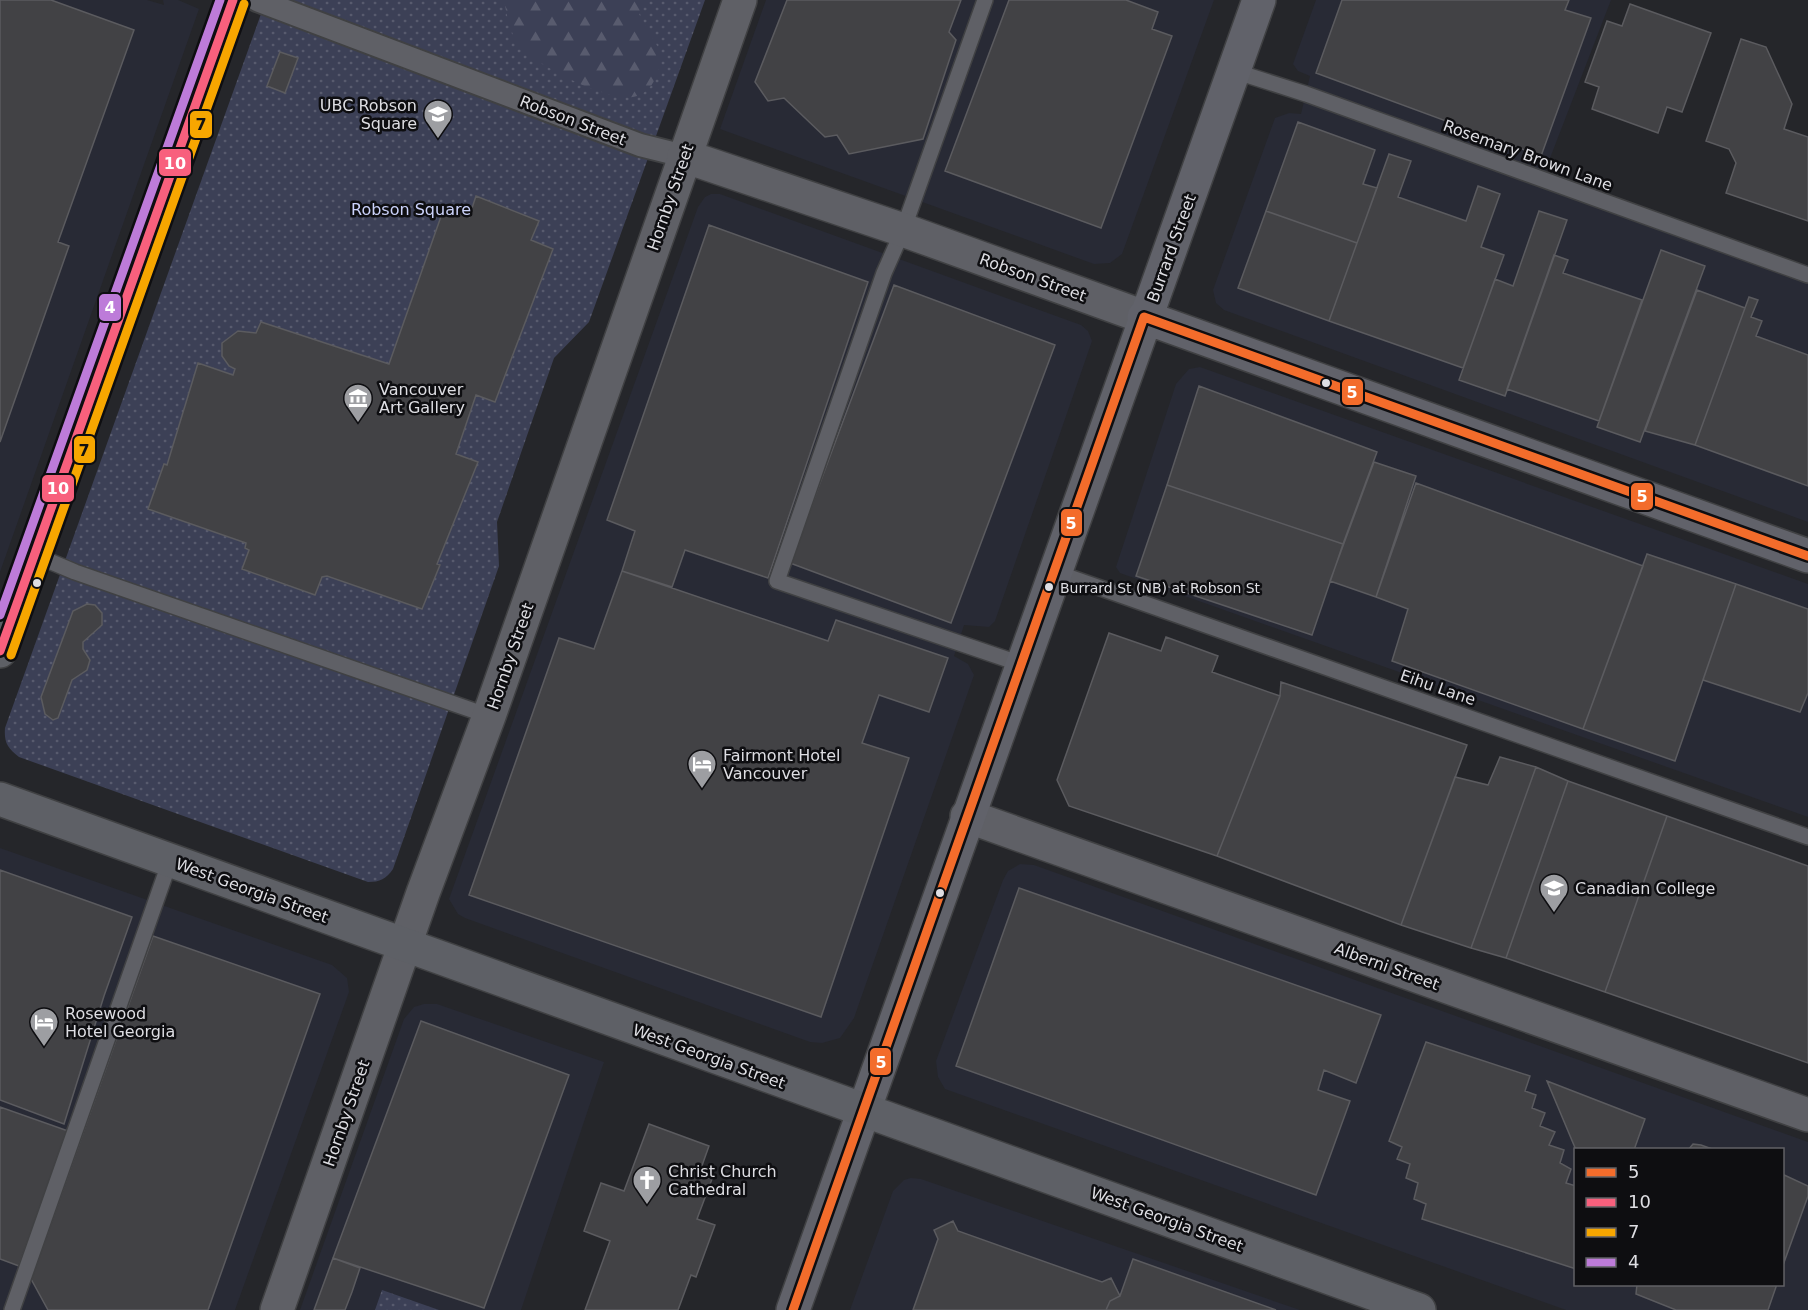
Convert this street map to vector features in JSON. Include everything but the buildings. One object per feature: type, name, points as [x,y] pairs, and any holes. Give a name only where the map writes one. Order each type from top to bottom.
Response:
[{"type":"highway","points":[[0,651],[233,0]]},
{"type":"highway","name":"West Georgia Street","points":[[0,799],[1419,1310]]},
{"type":"main road","name":"Burrard Street","points":[[793,1310],[1144,317],[1259,0]]},
{"type":"main road","name":"Robson Street","points":[[1144,317],[1808,556]]},
{"type":"street","name":"Robson Street","points":[[257,0],[640,145],[684,156],[903,230],[1144,317]]},
{"type":"street","name":"Hornby Street","points":[[278,1310],[740,0]]},
{"type":"street","name":"Alberni Street","points":[[967,816],[1808,1115]]},
{"type":"lane","points":[[985,0],[903,230],[884,273],[777,581],[1021,664]]},
{"type":"lane","name":"Rosemary Brown Lane","points":[[1234,71],[1306,94],[1808,275]]},
{"type":"lane","points":[[35,555],[81,574],[489,716]]},
{"type":"lane","name":"Eihu Lane","points":[[1055,572],[1808,837]]},
{"type":"lane","points":[[12,1310],[170,861]]},
{"type":"shaded area","points":[[0,0],[147,0],[164,5],[163,0],[178,0],[199,9],[0,572]]},
{"type":"shaded area","points":[[766,0],[1214,0],[1122,254],[1110,263],[1094,264],[720,129]]},
{"type":"shaded area","points":[[1316,0],[1611,0],[1542,179],[1808,275],[1808,522],[1224,310],[1216,303],[1213,290],[1275,118],[1289,113],[1301,114],[1310,76],[1298,71],[1293,64]]},
{"type":"shaded area","points":[[720,194],[1081,325],[1088,331],[1092,341],[995,621],[989,627],[964,625],[954,656],[968,664],[974,675],[854,1018],[840,1038],[822,1043],[810,1042],[465,918],[458,914],[449,899],[698,207],[705,197]]},
{"type":"shaded area","points":[[1200,367],[1808,584],[1808,817],[1120,573],[1116,567],[1176,384],[1189,369]]},
{"type":"shaded area","points":[[0,848],[332,965],[347,978],[349,992],[235,1310],[0,1310]]},
{"type":"shaded area","points":[[1020,864],[1034,865],[1808,1142],[1808,1310],[1566,1310],[945,1089],[938,1077],[936,1061],[1008,871]]},
{"type":"shaded area","points":[[437,1004],[604,1062],[521,1310],[300,1310],[404,1019],[414,1007]]},
{"type":"shaded area","points":[[921,1179],[1300,1310],[850,1310],[893,1191],[904,1180]]},
{"type":"green space","name":"Robson Square","points":[[266,0],[705,0],[589,322],[554,358],[497,522],[499,566],[393,869],[379,881],[372,882],[19,757],[9,748],[5,737],[5,728]]},
{"type":"green space","points":[[504,0],[644,0],[639,14],[663,56],[652,85],[637,96],[611,95],[576,82],[543,64],[517,42],[509,25]]},
{"type":"green space","points":[[382,1290],[439,1310],[375,1310]]},
{"type":"transit line","name":"4","points":[[0,615],[220,0]]},
{"type":"transit line","name":"10","points":[[0,651],[233,0]]},
{"type":"transit line","name":"7","points":[[11,655],[244,4]]},
{"type":"transit line","name":"5","points":[[1144,317],[1808,556]]},
{"type":"transit line","name":"5","points":[[793,1310],[1144,317]]},
{"type":"place","name":"UBC Robson Square","points":[[438,140]]},
{"type":"place","name":"Vancouver Art Gallery","points":[[358,424]]},
{"type":"place","name":"Burrard St (NB) at Robson St","points":[[1049,587]]},
{"type":"place","name":"Fairmont Hotel Vancouver","points":[[702,790]]},
{"type":"place","name":"Canadian College","points":[[1554,914]]},
{"type":"place","name":"Rosewood Hotel Georgia","points":[[44,1048]]},
{"type":"place","name":"Christ Church Cathedral","points":[[647,1206]]}]
